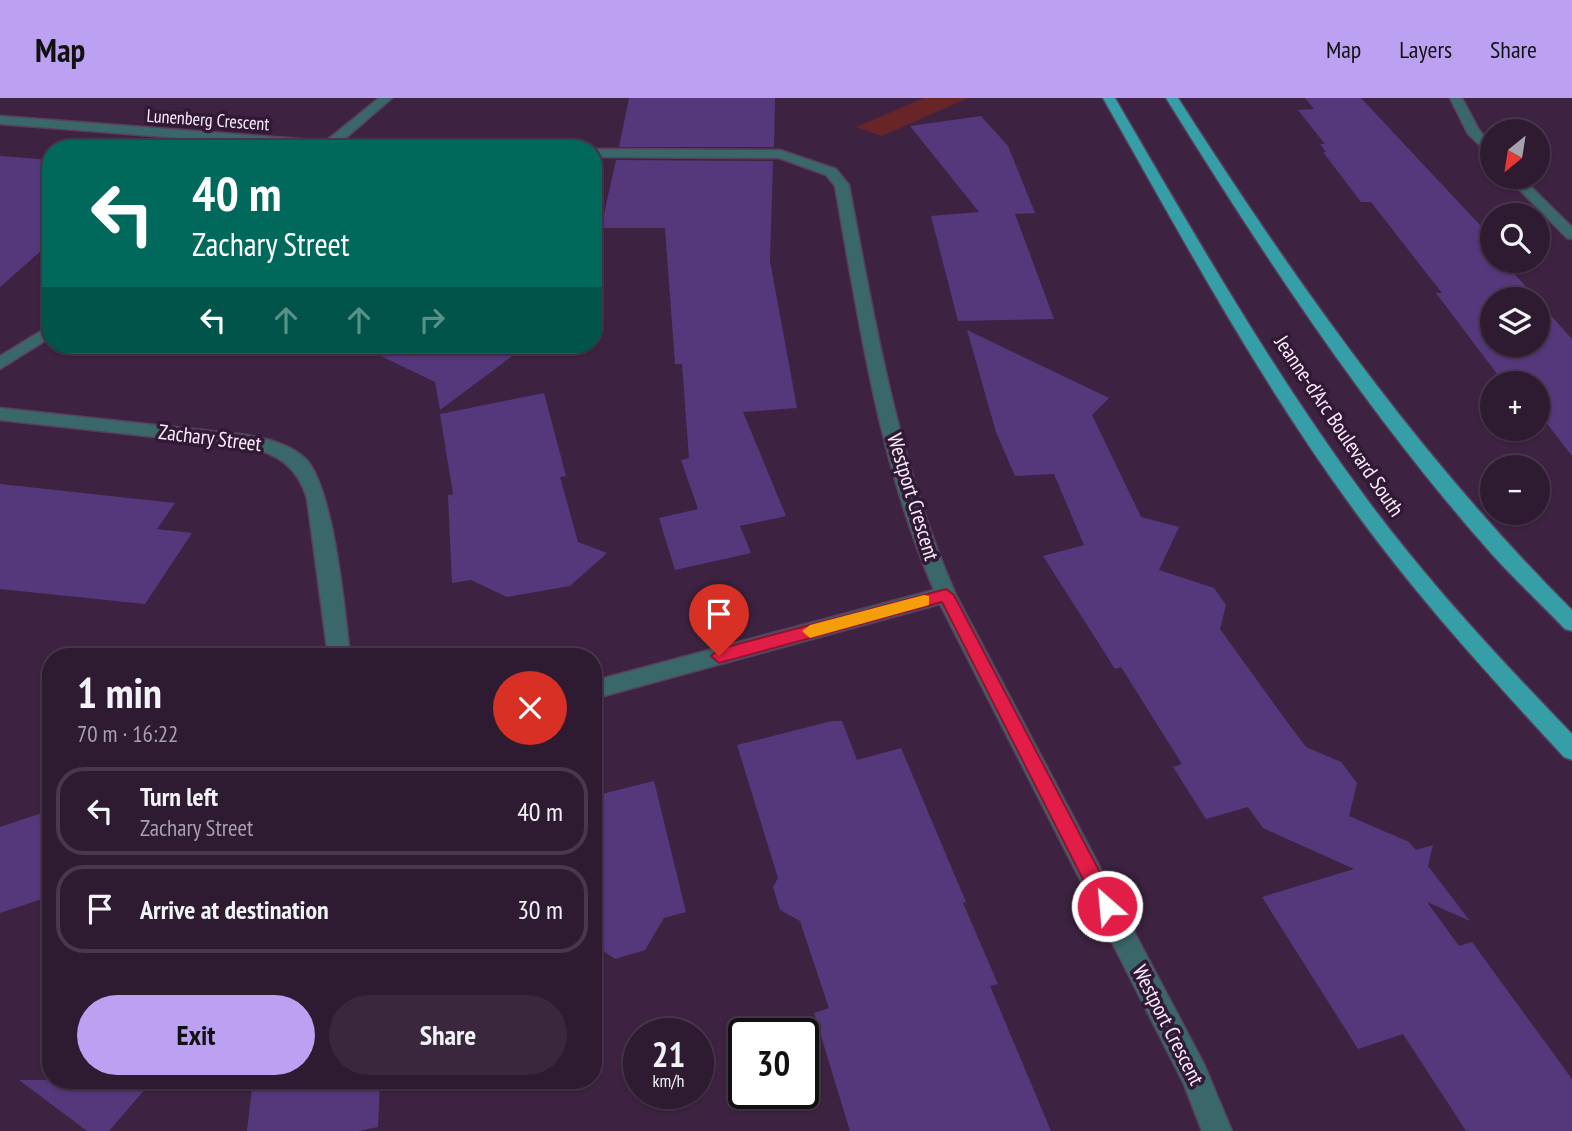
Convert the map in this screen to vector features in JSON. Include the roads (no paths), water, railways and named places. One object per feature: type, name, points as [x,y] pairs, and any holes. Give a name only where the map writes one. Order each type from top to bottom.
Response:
[{"type":"main road","name":"Jeanne-d'Arc Boulevard South","points":[[1109,98],[1174,211],[1305,426],[1402,558],[1475,645],[1572,750]]},
{"type":"main road","name":"Jeanne-d'Arc Boulevard South","points":[[1172,98],[1243,212],[1406,438],[1491,541],[1572,622]]},
{"type":"street","points":[[336,140],[386,98]]},
{"type":"street","points":[[1456,98],[1480,139]]},
{"type":"street","name":"Lunenberg Crescent","points":[[0,120],[243,140]]},
{"type":"street","name":"Westport Crescent","points":[[602,153],[780,154],[831,172],[842,185],[871,347],[919,533],[946,595],[1194,1074],[1217,1131]]},
{"type":"street","points":[[1526,189],[1572,235]]},
{"type":"street","points":[[0,364],[42,336]]},
{"type":"street","name":"Zachary Street","points":[[0,414],[247,441],[270,445],[289,455],[310,473],[317,498],[338,648]]},
{"type":"street","points":[[602,688],[946,595]]}]
